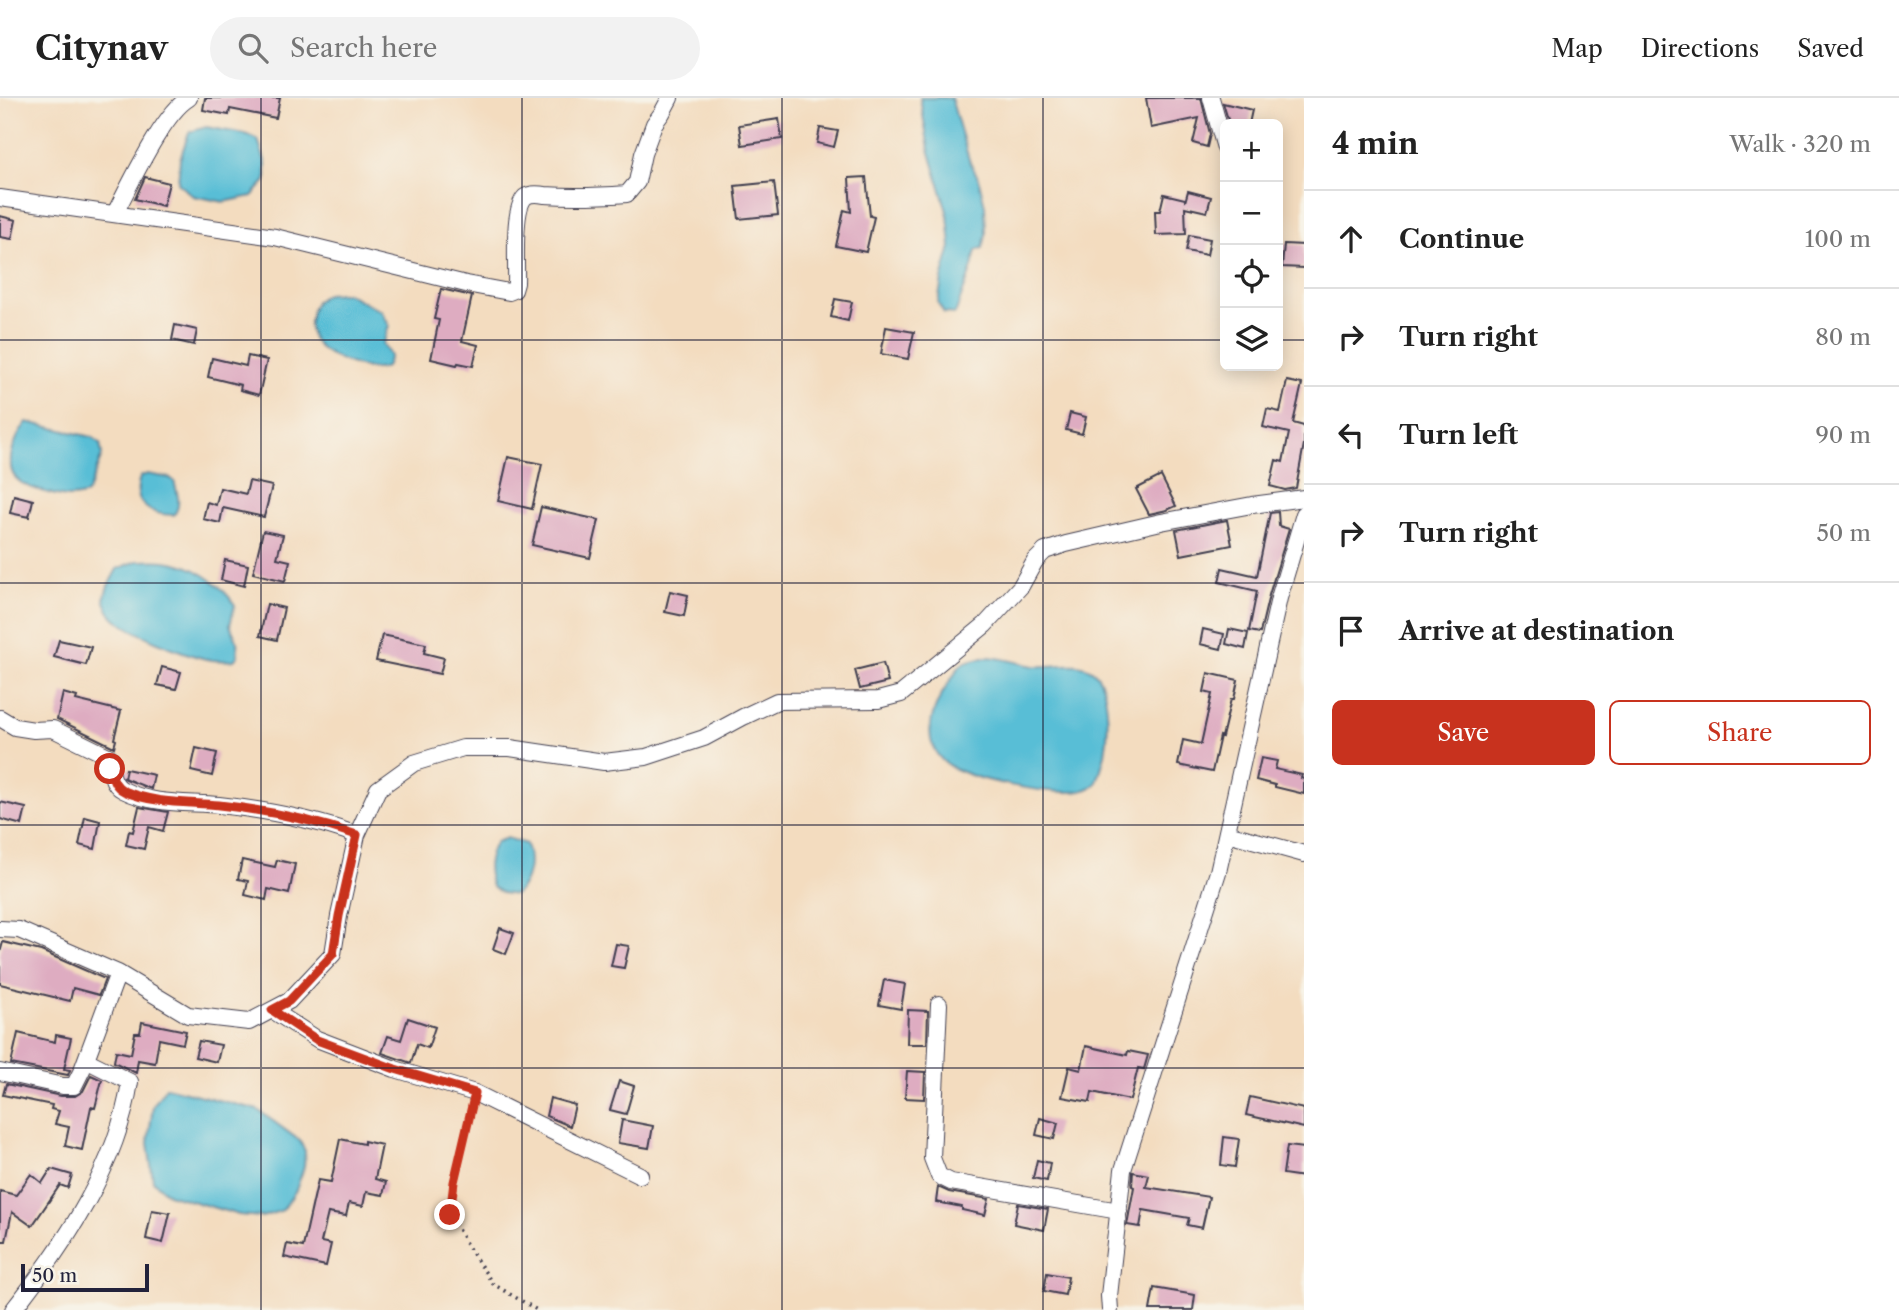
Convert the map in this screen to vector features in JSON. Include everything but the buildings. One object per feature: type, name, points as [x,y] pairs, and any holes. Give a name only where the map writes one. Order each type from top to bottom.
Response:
[{"type":"street","points":[[115,213],[161,129],[180,103],[189,98]]},
{"type":"street","points":[[0,198],[275,237],[509,292],[514,290],[516,283],[517,215],[524,198],[540,194],[565,197],[627,194],[637,182],[643,154],[654,124],[670,98]]},
{"type":"street","points":[[1211,98],[1220,130]]},
{"type":"street","points":[[0,929],[19,930],[118,973],[188,1015],[249,1023],[289,1001],[333,954],[357,835],[378,789],[414,763],[463,748],[510,748],[604,762],[646,757],[704,738],[777,701],[878,700],[901,694],[985,625],[1021,586],[1035,561],[1045,551],[1161,522],[1304,498]]},
{"type":"street","points":[[1110,1310],[1109,1296],[1123,1170],[1218,872],[1279,598],[1304,514]]},
{"type":"street","points":[[0,718],[15,727],[53,729],[110,757],[110,769],[115,784],[122,790],[176,803],[218,805],[266,812],[357,835]]},
{"type":"street","points":[[1227,833],[1304,854]]},
{"type":"street","points":[[0,1072],[74,1086],[118,973]]},
{"type":"street","points":[[939,1004],[932,1158],[939,1176],[951,1182],[1119,1211]]},
{"type":"street","points":[[272,1010],[317,1040],[395,1069],[475,1093],[640,1174]]},
{"type":"street","points":[[13,1310],[43,1272],[82,1210],[111,1152],[126,1107],[130,1082],[86,1060]]},
{"type":"path","points":[[475,1093],[454,1182],[450,1215],[493,1284],[537,1310]]},
{"type":"water","points":[[920,98],[951,98],[985,206],[986,235],[983,248],[976,250],[955,314],[944,313],[938,303],[951,247],[948,215],[929,149]]},
{"type":"water","points":[[206,127],[245,134],[258,140],[266,164],[266,181],[252,196],[224,202],[193,196],[178,183],[180,159],[189,132]]},
{"type":"water","points":[[346,293],[381,311],[389,325],[383,344],[390,356],[386,367],[369,368],[340,360],[316,344],[310,327],[312,309],[326,294]]},
{"type":"water","points":[[27,422],[92,437],[100,443],[102,455],[87,494],[71,497],[56,495],[25,485],[14,475],[11,468],[12,452]]},
{"type":"water","points":[[147,474],[174,481],[178,503],[174,515],[157,513],[140,501],[140,477]]},
{"type":"water","points":[[137,561],[165,561],[186,566],[222,589],[235,605],[230,625],[237,641],[238,656],[234,660],[223,661],[196,656],[156,641],[118,621],[104,599],[108,586],[117,569]]},
{"type":"water","points":[[986,657],[1034,666],[1082,666],[1095,673],[1101,682],[1107,706],[1105,754],[1096,785],[1081,791],[1068,792],[1030,789],[968,774],[942,760],[931,740],[930,730],[935,708],[961,665]]},
{"type":"water","points":[[507,838],[526,844],[529,857],[526,878],[515,895],[502,893],[492,887],[489,875],[488,864],[493,848],[496,842]]},
{"type":"water","points":[[166,1087],[258,1110],[300,1141],[305,1151],[304,1167],[296,1190],[283,1210],[262,1217],[239,1215],[168,1194],[153,1181],[148,1143],[153,1106]]},
{"type":"route","points":[[110,769],[115,784],[122,790],[147,798],[266,812],[357,835],[333,954],[289,1001],[272,1010],[317,1040],[395,1069],[475,1093],[454,1182],[450,1215]]}]
